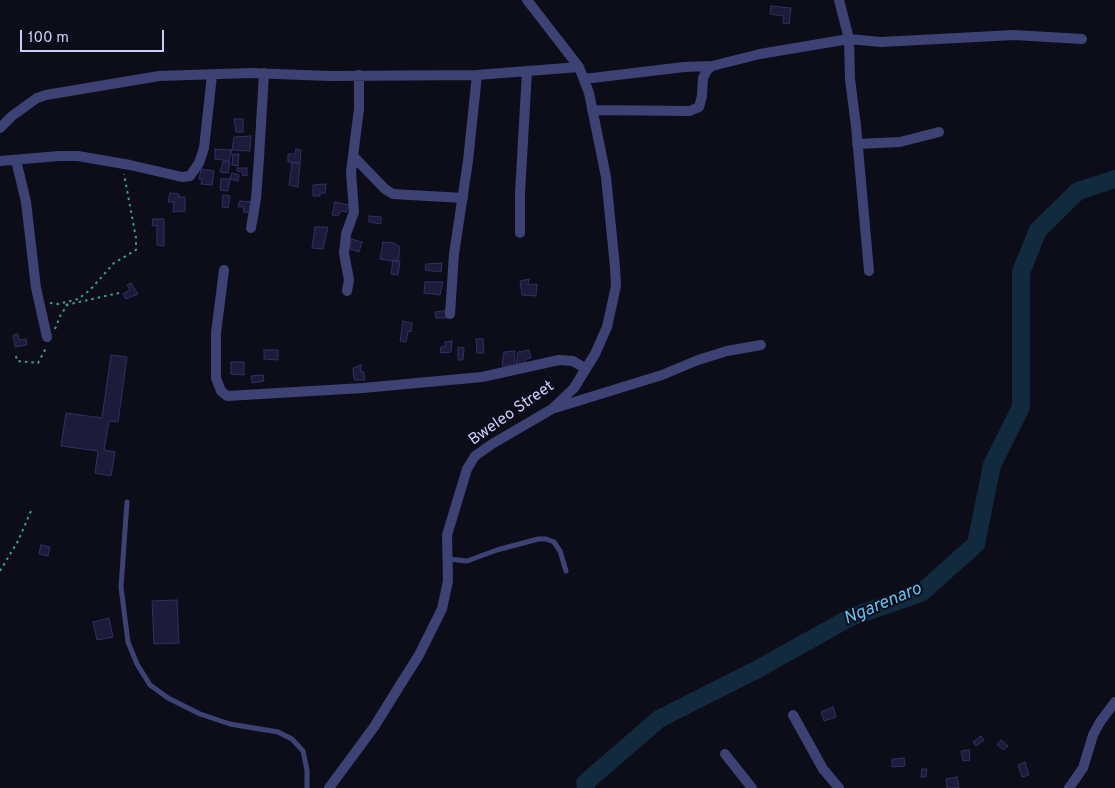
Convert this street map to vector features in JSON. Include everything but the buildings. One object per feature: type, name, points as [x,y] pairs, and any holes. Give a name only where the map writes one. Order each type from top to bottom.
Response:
[{"type":"street","name":"Bweleo Street","points":[[329,788],[374,727],[419,655],[442,609],[447,593],[447,535],[467,469],[475,456],[552,409],[574,388],[586,369],[607,327],[616,286],[606,176],[592,110],[584,79],[578,67],[527,0]]},
{"type":"street","points":[[839,0],[848,40],[850,79],[869,271]]},
{"type":"street","points":[[584,79],[684,67],[712,66],[760,54],[848,40],[881,42],[1014,35],[1082,39]]},
{"type":"street","points":[[592,110],[690,111],[699,107],[703,78],[706,70],[712,66]]},
{"type":"street","points":[[0,128],[12,116],[37,98],[53,92],[159,76],[264,73],[477,75],[578,67]]},
{"type":"street","points":[[520,233],[520,193],[527,71]]},
{"type":"street","points":[[251,228],[256,199],[264,73]]},
{"type":"street","points":[[0,161],[78,156],[182,177],[190,176],[199,163],[204,148],[212,75]]},
{"type":"street","points":[[347,291],[349,280],[344,253],[346,234],[354,212],[351,172],[359,109],[359,75]]},
{"type":"street","points":[[450,314],[454,254],[463,198],[477,75]]},
{"type":"street","points":[[857,144],[900,142],[939,132]]},
{"type":"street","points":[[354,157],[385,189],[393,194],[463,198]]},
{"type":"street","points":[[16,160],[26,202],[39,302],[47,337]]},
{"type":"street","points":[[224,270],[216,333],[216,378],[221,391],[227,396],[363,388],[482,377],[559,360],[573,362],[586,369]]},
{"type":"street","points":[[552,409],[727,351],[761,344]]},
{"type":"street","points":[[1069,788],[1083,768],[1093,735],[1115,702]]},
{"type":"street","points":[[793,715],[823,769],[839,788]]},
{"type":"street","points":[[725,754],[752,788]]},
{"type":"lane","points":[[127,502],[121,587],[128,642],[137,664],[150,685],[168,698],[192,710],[230,724],[278,732],[292,739],[303,751],[307,770],[307,788]]},
{"type":"lane","points":[[448,559],[467,561],[497,550],[538,539],[546,539],[554,542],[560,551],[566,571]]},
{"type":"path","points":[[39,302],[58,304],[78,298],[90,290],[114,263],[136,250],[136,238],[122,164]]},
{"type":"path","points":[[66,305],[123,292]]},
{"type":"path","points":[[0,571],[18,541],[31,512]]},
{"type":"waterway","name":"Ngarenaro","points":[[586,788],[585,783],[659,719],[756,670],[851,617],[921,593],[976,544],[992,465],[1021,407],[1021,272],[1038,230],[1078,191],[1115,179]]}]
